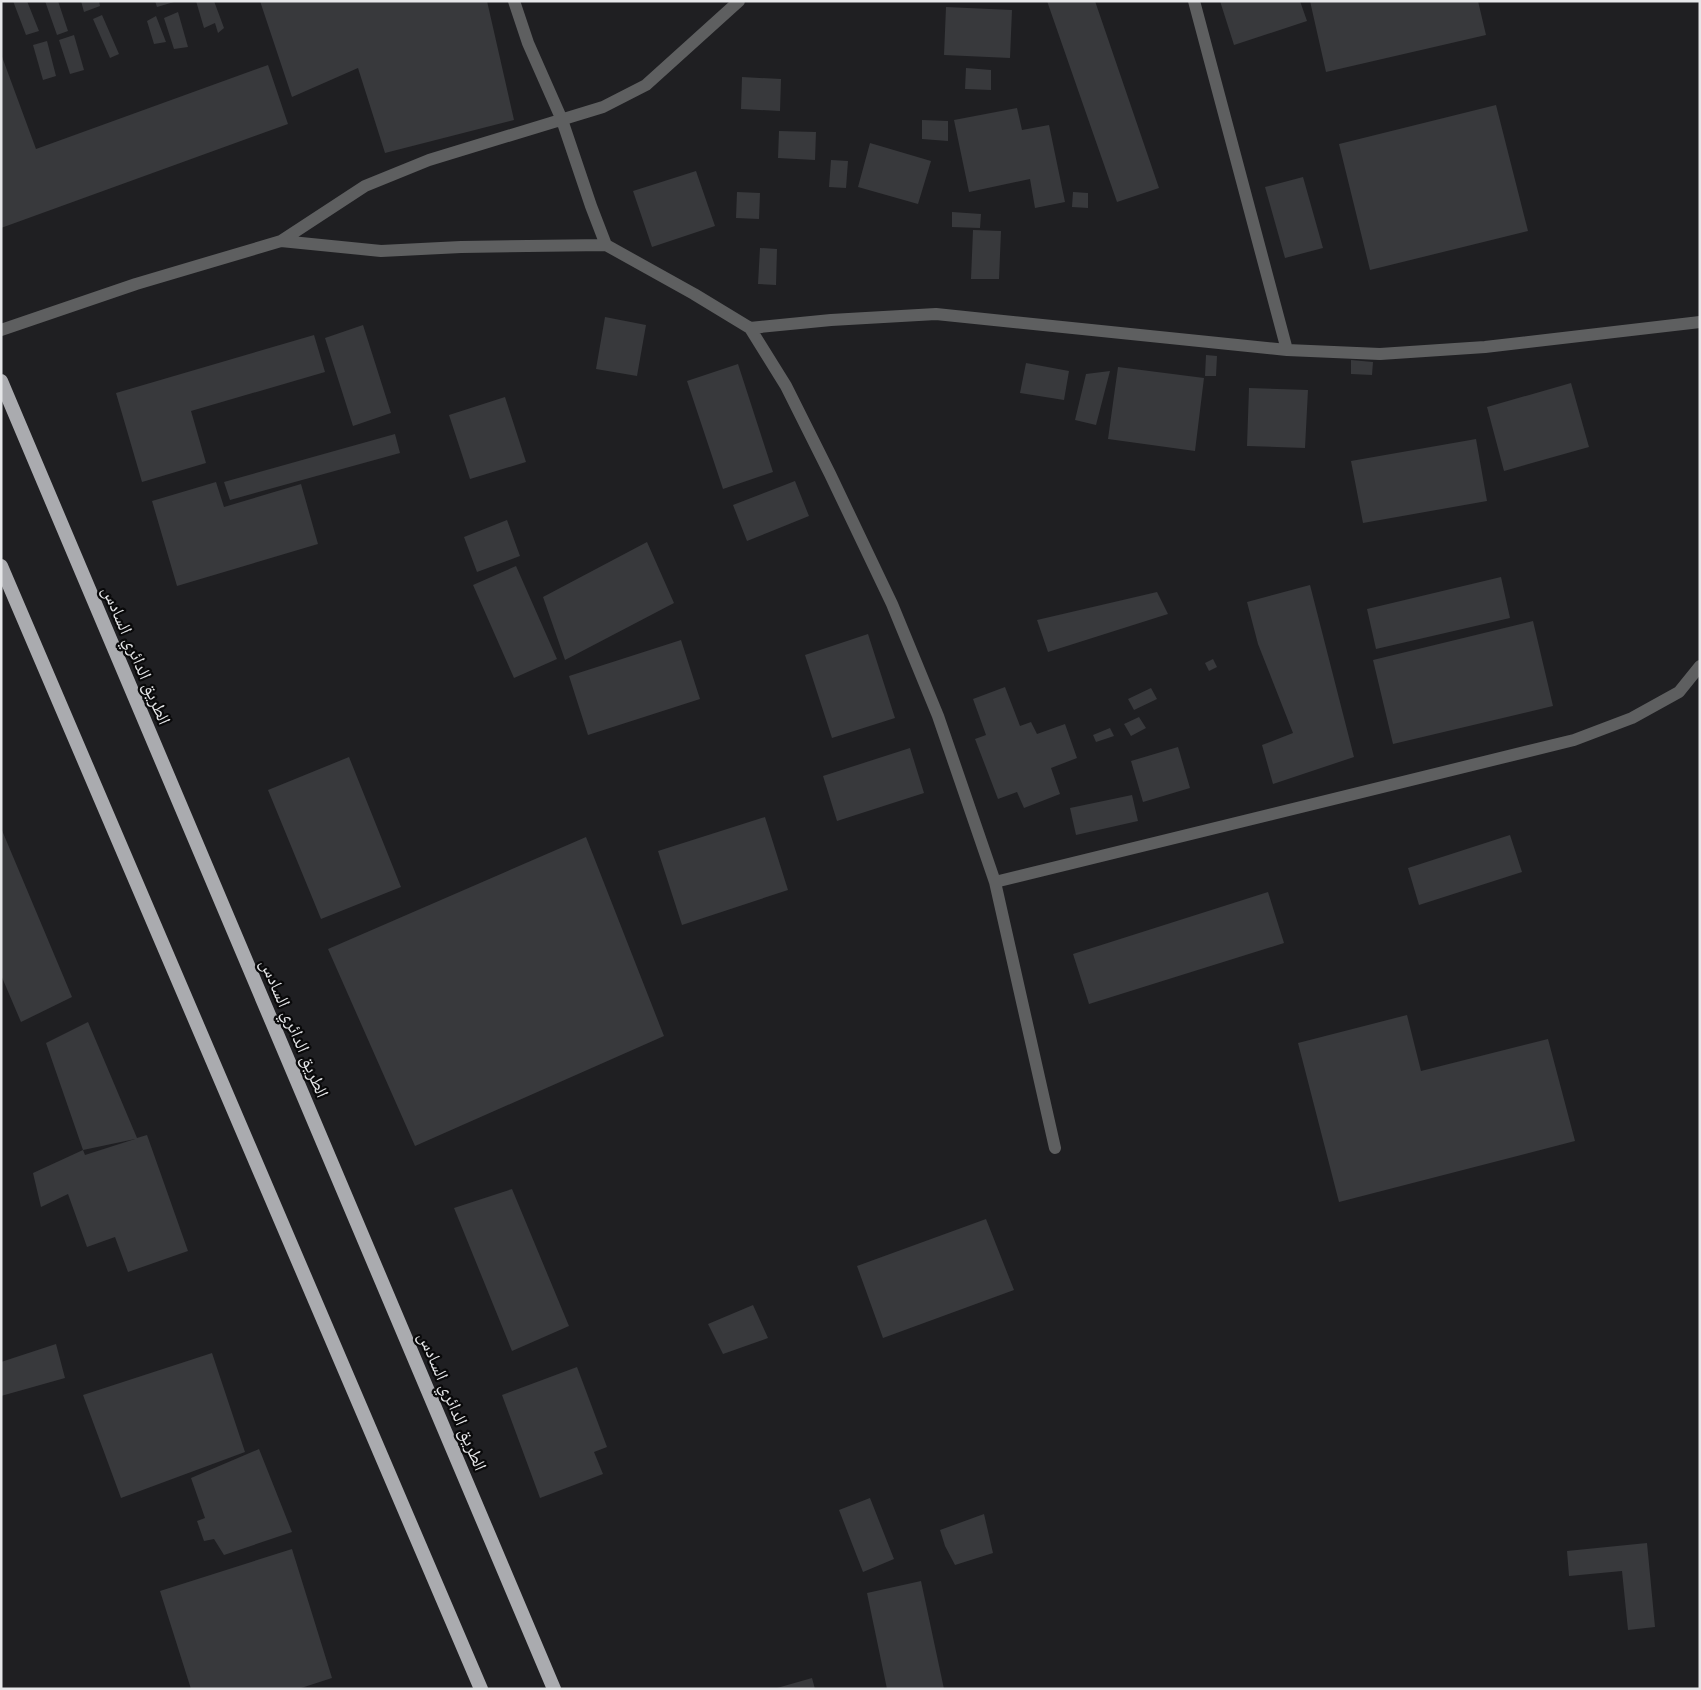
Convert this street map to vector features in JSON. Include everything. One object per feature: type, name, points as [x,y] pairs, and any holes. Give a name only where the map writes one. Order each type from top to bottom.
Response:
[{"type":"highway","name":"الطريق الدائري السادس","points":[[1,381],[554,1689]]},
{"type":"highway","points":[[1,566],[481,1689]]},
{"type":"lane","points":[[514,1],[528,43],[562,120],[606,246]]},
{"type":"lane","points":[[1,330],[136,284],[281,241],[365,186],[429,160],[603,107],[646,84],[739,1]]},
{"type":"lane","points":[[1194,1],[1288,350]]},
{"type":"lane","points":[[281,241],[381,251],[461,247],[606,246],[694,294],[750,328],[786,386],[892,604],[938,716],[995,882],[1055,1148]]},
{"type":"lane","points":[[750,328],[831,320],[936,314],[1288,350],[1380,354],[1485,346],[1700,322]]},
{"type":"lane","points":[[995,882],[1574,740],[1632,718],[1679,692],[1700,666]]},
{"type":"building","points":[[13,1],[27,1],[39,31],[26,35]]},
{"type":"building","points":[[45,1],[58,1],[68,31],[57,35]]},
{"type":"building","points":[[81,1],[99,1],[100,6],[84,12]]},
{"type":"building","points":[[155,1],[174,1],[174,2],[157,7]]},
{"type":"building","points":[[196,1],[214,1],[224,28],[218,33],[215,23],[204,28]]},
{"type":"building","points":[[260,1],[487,1],[514,120],[385,153],[358,68],[292,97]]},
{"type":"building","points":[[1047,1],[1095,1],[1159,188],[1117,202]]},
{"type":"building","points":[[1220,1],[1300,1],[1307,21],[1234,45]]},
{"type":"building","points":[[1310,1],[1478,1],[1486,35],[1326,72]]},
{"type":"building","points":[[946,7],[1012,10],[1010,58],[944,55]]},
{"type":"building","points":[[178,12],[188,47],[174,49],[164,18]]},
{"type":"building","points":[[102,15],[119,54],[110,58],[93,19]]},
{"type":"building","points":[[156,16],[166,42],[154,44],[147,21]]},
{"type":"building","points":[[74,35],[84,70],[70,74],[59,40]]},
{"type":"building","points":[[47,41],[56,76],[43,80],[33,45]]},
{"type":"building","points":[[1,54],[36,149],[268,65],[288,124],[1,228]]},
{"type":"building","points":[[966,68],[991,70],[991,90],[965,89]]},
{"type":"building","points":[[742,77],[781,79],[780,111],[741,109]]},
{"type":"building","points":[[1496,105],[1528,231],[1370,270],[1339,144]]},
{"type":"building","points":[[1017,108],[1022,130],[1049,125],[1065,202],[1035,208],[1030,179],[969,192],[954,120]]},
{"type":"building","points":[[922,120],[948,121],[948,141],[922,139]]},
{"type":"building","points":[[779,131],[816,132],[815,160],[778,158]]},
{"type":"building","points":[[870,143],[931,161],[918,204],[858,187]]},
{"type":"building","points":[[831,160],[848,161],[846,188],[829,187]]},
{"type":"building","points":[[696,171],[715,226],[652,247],[633,191]]},
{"type":"building","points":[[1303,177],[1323,248],[1285,258],[1265,187]]},
{"type":"building","points":[[737,192],[760,193],[759,219],[736,218]]},
{"type":"building","points":[[1073,192],[1088,193],[1088,208],[1072,207]]},
{"type":"building","points":[[952,212],[981,214],[980,228],[952,227]]},
{"type":"building","points":[[973,230],[1001,231],[999,279],[971,279]]},
{"type":"building","points":[[760,248],[777,249],[776,285],[758,284]]},
{"type":"building","points":[[605,317],[646,325],[637,376],[596,369]]},
{"type":"building","points":[[363,325],[391,413],[353,426],[325,338]]},
{"type":"building","points":[[314,335],[325,372],[191,411],[206,463],[142,482],[116,393]]},
{"type":"building","points":[[1206,355],[1217,356],[1216,376],[1205,376]]},
{"type":"building","points":[[1351,360],[1373,362],[1372,375],[1351,374]]},
{"type":"building","points":[[1026,363],[1069,371],[1064,400],[1020,393]]},
{"type":"building","points":[[738,364],[773,472],[723,489],[687,381]]},
{"type":"building","points":[[1118,367],[1204,378],[1195,451],[1108,439]]},
{"type":"building","points":[[1110,371],[1096,425],[1075,420],[1086,374]]},
{"type":"building","points":[[1571,383],[1589,447],[1504,471],[1487,407]]},
{"type":"building","points":[[1249,388],[1308,390],[1305,448],[1247,446]]},
{"type":"building","points":[[505,397],[526,462],[470,479],[449,415]]},
{"type":"building","points":[[395,434],[400,453],[230,500],[224,482]]},
{"type":"building","points":[[1476,439],[1487,501],[1363,523],[1351,461]]},
{"type":"building","points":[[795,481],[809,516],[747,541],[733,505]]},
{"type":"building","points":[[216,482],[224,507],[301,484],[318,544],[177,586],[152,501]]},
{"type":"building","points":[[507,520],[520,556],[477,572],[464,537]]},
{"type":"building","points":[[647,542],[674,603],[565,660],[543,597]]},
{"type":"building","points":[[516,566],[557,659],[514,678],[473,585]]},
{"type":"building","points":[[1501,577],[1510,618],[1376,649],[1367,609]]},
{"type":"building","points":[[1310,585],[1354,757],[1273,784],[1262,745],[1293,733],[1258,644],[1247,602]]},
{"type":"building","points":[[1157,592],[1168,614],[1048,652],[1037,620]]},
{"type":"building","points":[[1533,621],[1553,706],[1393,744],[1373,660]]},
{"type":"building","points":[[868,634],[895,718],[832,738],[805,655]]},
{"type":"building","points":[[681,640],[700,699],[588,735],[569,676]]},
{"type":"building","points":[[1213,659],[1217,667],[1209,671],[1205,663]]},
{"type":"building","points":[[1005,687],[1020,726],[1031,722],[1037,734],[1065,724],[1077,758],[1051,768],[1060,794],[1024,808],[1017,792],[998,799],[975,739],[986,735],[973,699]]},
{"type":"building","points":[[1151,688],[1157,699],[1134,710],[1128,699]]},
{"type":"building","points":[[1139,717],[1146,728],[1131,736],[1124,724]]},
{"type":"building","points":[[1110,728],[1114,736],[1096,742],[1093,735]]},
{"type":"building","points":[[1178,747],[1190,788],[1143,802],[1131,761]]},
{"type":"building","points":[[910,748],[924,793],[837,821],[823,776]]},
{"type":"building","points":[[349,757],[401,887],[321,919],[268,790]]},
{"type":"building","points":[[1132,795],[1138,821],[1076,835],[1070,808]]},
{"type":"building","points":[[765,817],[788,890],[682,925],[658,851]]},
{"type":"building","points":[[1,828],[72,997],[21,1022],[1,975]]},
{"type":"building","points":[[1510,835],[1522,872],[1419,905],[1408,868]]},
{"type":"building","points":[[586,837],[664,1036],[415,1146],[328,949]]},
{"type":"building","points":[[1268,892],[1284,943],[1089,1004],[1073,954]]},
{"type":"building","points":[[1407,1015],[1421,1071],[1548,1039],[1575,1141],[1339,1202],[1298,1043]]},
{"type":"building","points":[[88,1022],[137,1138],[147,1135],[188,1251],[128,1272],[115,1237],[87,1247],[68,1194],[41,1207],[33,1173],[83,1150],[46,1043]],"holes":[[[135,1139],[85,1155],[83,1150]]]},
{"type":"building","points":[[512,1189],[569,1326],[512,1351],[454,1208]]},
{"type":"building","points":[[986,1219],[1014,1290],[883,1338],[857,1266]]},
{"type":"building","points":[[753,1305],[768,1338],[723,1354],[708,1324]]},
{"type":"building","points":[[56,1344],[65,1378],[1,1396],[1,1362]]},
{"type":"building","points":[[212,1353],[245,1452],[121,1498],[83,1395]]},
{"type":"building","points":[[577,1367],[607,1447],[594,1452],[603,1474],[540,1498],[502,1395]]},
{"type":"building","points":[[259,1449],[292,1532],[224,1555],[214,1539],[204,1541],[197,1521],[205,1518],[191,1478]]},
{"type":"building","points":[[870,1498],[894,1559],[863,1572],[839,1510]]},
{"type":"building","points":[[984,1514],[993,1553],[955,1565],[945,1546],[940,1530]]},
{"type":"building","points":[[1647,1543],[1655,1627],[1628,1630],[1622,1571],[1569,1576],[1567,1551]]},
{"type":"building","points":[[292,1549],[332,1678],[298,1689],[191,1689],[160,1591]]},
{"type":"building","points":[[921,1581],[944,1689],[887,1689],[867,1593]]},
{"type":"building","points":[[812,1678],[815,1689],[777,1689],[777,1688]]}]
